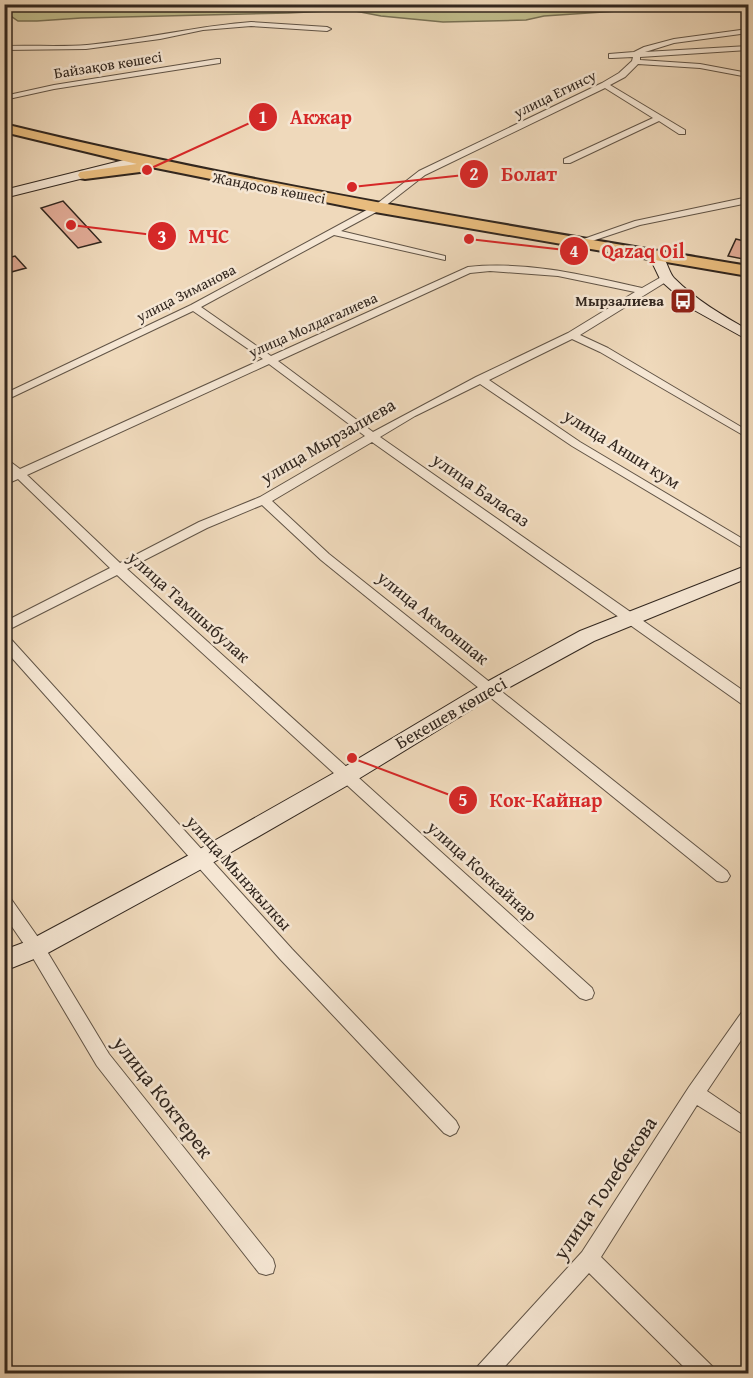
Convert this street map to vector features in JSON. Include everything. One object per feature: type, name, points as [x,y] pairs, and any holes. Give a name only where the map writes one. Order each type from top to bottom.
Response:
[{"type":"main road","name":"Жандосов көшесі","points":[[4,128],[169,169],[377,208],[748,271]]},
{"type":"main road","points":[[79,148],[97,160],[98,164],[95,169],[85,175]]},
{"type":"main road","points":[[4,194],[136,161]]},
{"type":"main road","points":[[85,175],[134,168],[169,169]]},
{"type":"main road","points":[[656,256],[666,278],[699,307],[748,336]]},
{"type":"main road","name":"Бекешев көшесі","points":[[4,961],[36,948],[350,777],[490,689],[587,636],[748,571]]},
{"type":"street","points":[[4,48],[86,46],[160,37],[203,28],[251,24],[327,29]]},
{"type":"street","name":"улица Егинсу","points":[[377,208],[422,173],[605,85],[622,75],[637,58],[658,45],[748,31]]},
{"type":"street","points":[[637,58],[748,48]]},
{"type":"street","points":[[612,56],[700,66],[746,75]]},
{"type":"street","name":"Байзақов көшесі","points":[[4,98],[54,87],[217,61]]},
{"type":"street","points":[[605,85],[682,132]]},
{"type":"street","points":[[567,161],[660,118]]},
{"type":"street","points":[[580,242],[638,224],[748,200]]},
{"type":"street","name":"улица Зиманова","points":[[4,398],[194,307],[377,208]]},
{"type":"street","points":[[333,232],[442,258]]},
{"type":"street","name":"улица Молдагалиева","points":[[4,481],[468,270],[509,268],[545,271],[646,292]]},
{"type":"street","name":"улица Мырзалиева","points":[[4,628],[203,525],[264,500],[371,436],[480,379],[573,335],[666,278]]},
{"type":"street","name":"улица Баласаз","points":[[194,307],[269,359],[371,436],[632,617],[748,701]]},
{"type":"street","points":[[573,335],[746,430]]},
{"type":"street","name":"улица Анши кум","points":[[480,379],[576,444],[748,547]]},
{"type":"street","name":"улица Тамшыбулак","points":[[4,460],[118,568],[350,777]]},
{"type":"street","name":"улица Акмоншак","points":[[264,500],[325,556],[722,876]]},
{"type":"street","name":"улица Мынжылкы","points":[[4,640],[199,860],[450,1127]]},
{"type":"street","name":"улица Коккайнар","points":[[350,777],[586,993]]},
{"type":"street","name":"улица Коктерек","points":[[4,901],[36,948],[103,1060],[266,1266]]},
{"type":"street","name":"улица Толебекова","points":[[484,1374],[589,1259],[695,1093],[748,1017]]},
{"type":"street","points":[[695,1093],[748,1129]]},
{"type":"street","points":[[589,1259],[706,1374]]},
{"type":"shaded area","points":[[17,4],[748,4],[748,11],[618,11],[544,16],[526,20],[443,22],[381,16],[350,10],[18,21],[8,14]]},
{"type":"building","points":[[63,201],[101,242],[78,248],[41,208]]},
{"type":"building","points":[[736,239],[748,242],[743,259],[728,256]]},
{"type":"building","points":[[15,256],[26,268],[4,274],[4,259]]},
{"type":"place","name":"Акжар","points":[[147,170]]},
{"type":"place","name":"Болат","points":[[352,187]]},
{"type":"place","name":"МЧС","points":[[71,225]]},
{"type":"place","name":"Qazaq Oil","points":[[469,239]]},
{"type":"place","name":"Мырзалиева","points":[[683,301]]},
{"type":"place","name":"Кок-Кайнар","points":[[352,758]]}]
